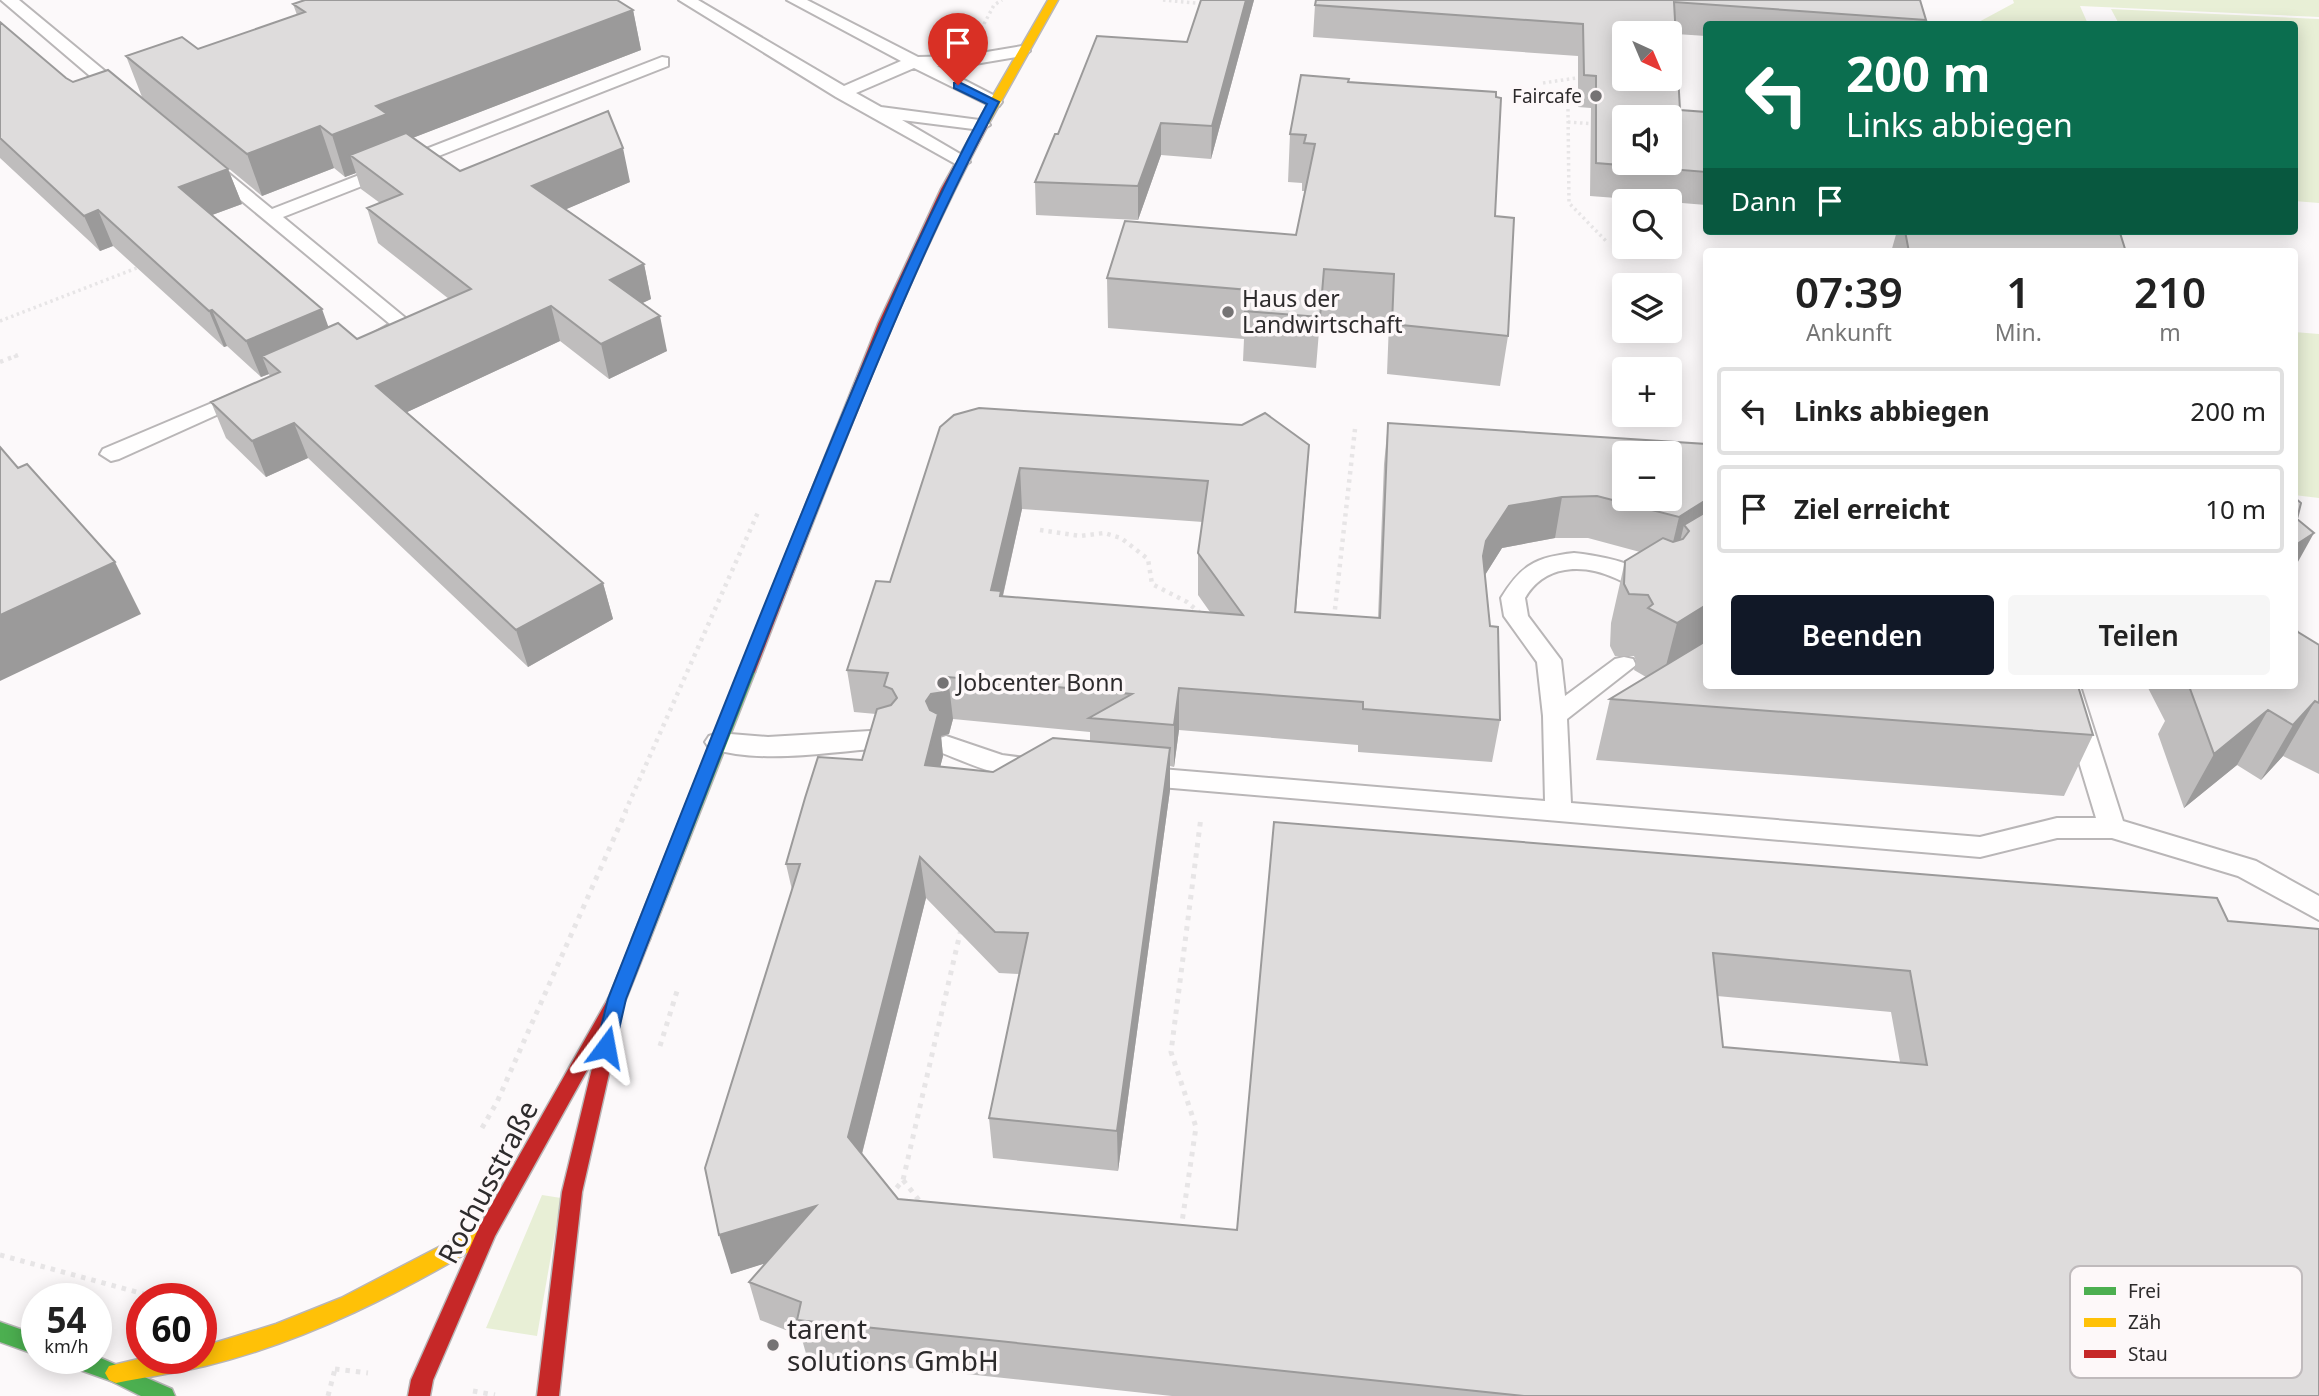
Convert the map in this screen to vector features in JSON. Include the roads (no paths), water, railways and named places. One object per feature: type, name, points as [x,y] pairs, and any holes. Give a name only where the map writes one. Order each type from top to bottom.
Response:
[{"type":"main road","name":"Rochusstraße","points":[[419,1396],[422,1380],[487,1231],[617,999],[880,338],[961,162],[1053,0]]},
{"type":"main road","name":"Rochusstraße","points":[[548,1396],[572,1192],[617,999]]},
{"type":"main road","points":[[217,1353],[253,1344],[328,1318],[408,1280],[487,1231]]},
{"type":"main road","points":[[0,1332],[21,1339]]},
{"type":"main road","points":[[116,1373],[126,1371]]},
{"type":"main road","points":[[112,1372],[164,1396]]},
{"type":"lane","points":[[9,0],[94,68],[136,106]]},
{"type":"lane","points":[[687,0],[961,162]]},
{"type":"lane","points":[[794,0],[993,102]]},
{"type":"lane","points":[[842,93],[914,62],[963,61],[1022,51]]},
{"type":"lane","points":[[270,216],[662,62]]},
{"type":"lane","points":[[872,110],[981,125]]},
{"type":"lane","points":[[198,156],[404,325],[366,342]]},
{"type":"lane","points":[[111,454],[264,387]]},
{"type":"lane","points":[[1558,810],[1555,716],[1549,660],[1527,634],[1513,598],[1528,576],[1562,562],[1595,562],[1631,575],[1659,593]]},
{"type":"lane","points":[[1555,716],[1624,665]]},
{"type":"lane","points":[[2069,689],[2112,828]]},
{"type":"lane","points":[[718,742],[768,746],[887,739]]},
{"type":"lane","points":[[946,745],[1000,764],[1068,770]]},
{"type":"lane","points":[[1110,774],[1980,847],[2057,828],[2112,828],[2247,868],[2319,909]]},
{"type":"place","name":"Faircafe","points":[[1596,96]]},
{"type":"place","name":"Haus der Landwirtschaft","points":[[1228,312]]},
{"type":"place","name":"Jobcenter Bonn","points":[[943,683]]},
{"type":"place","name":"tarent solutions GmbH","points":[[773,1345]]}]
